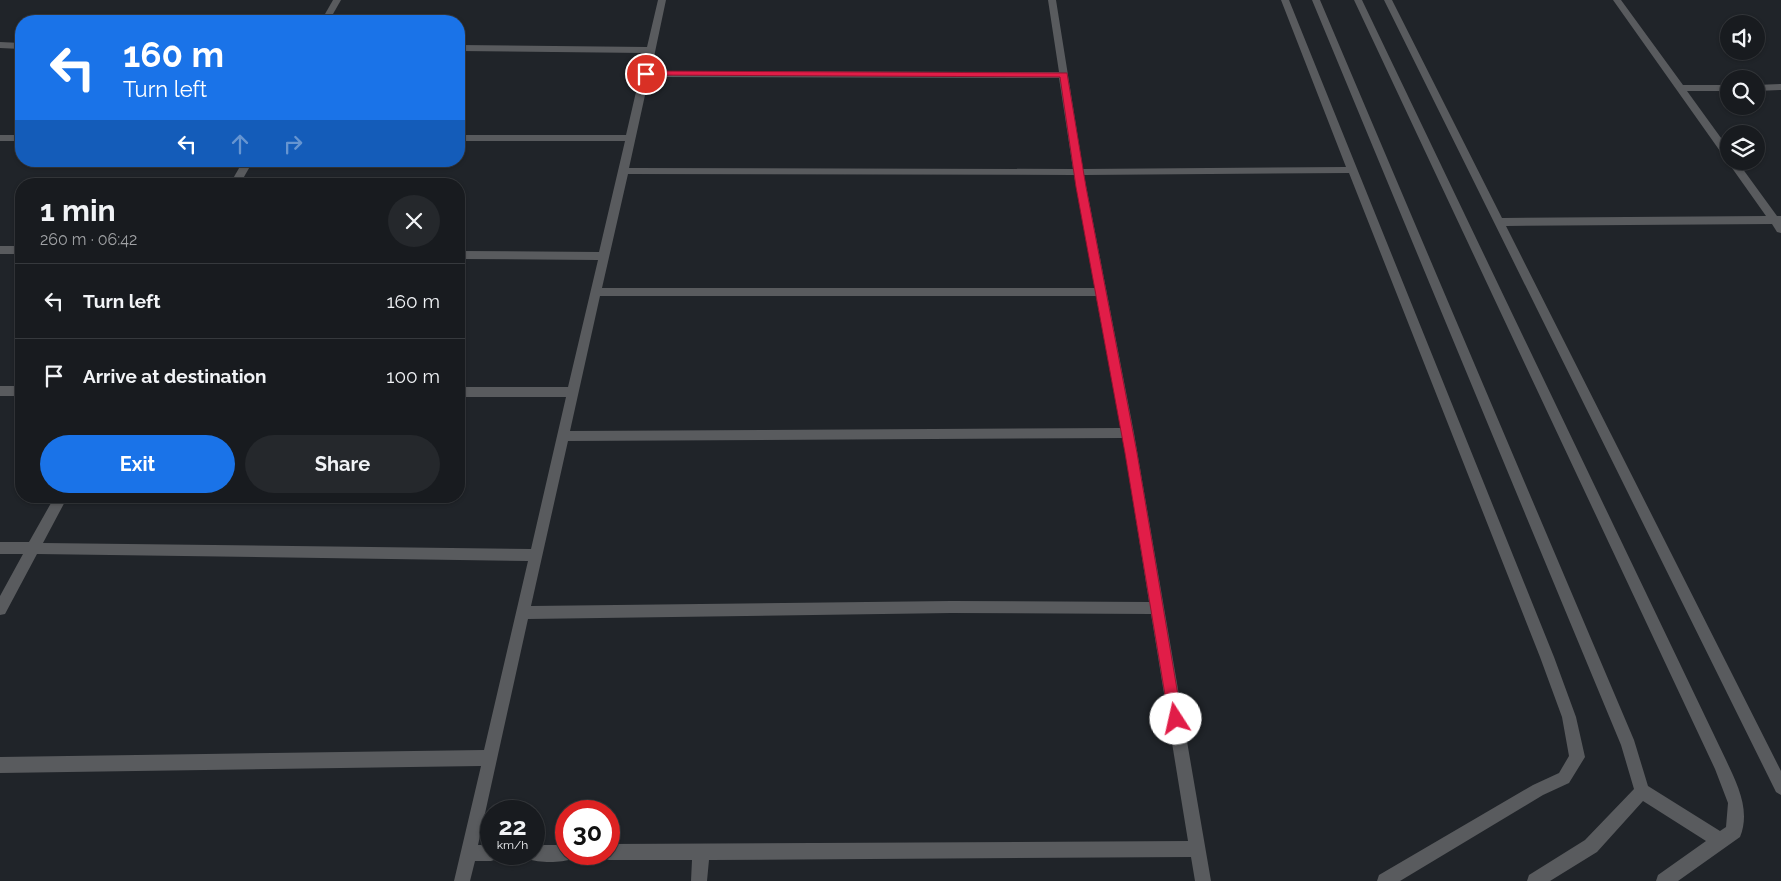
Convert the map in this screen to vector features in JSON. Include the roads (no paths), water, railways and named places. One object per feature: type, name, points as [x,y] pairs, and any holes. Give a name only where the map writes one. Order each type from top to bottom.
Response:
[{"type":"street","points":[[328,15],[336,0]]},
{"type":"street","points":[[462,881],[662,0]]},
{"type":"street","points":[[1052,0],[1079,172],[1128,433],[1203,881]]},
{"type":"street","points":[[1286,0],[1547,657],[1569,717],[1577,757],[1564,778],[1538,790],[1385,881]]},
{"type":"street","points":[[1316,0],[1629,745],[1642,791],[1721,841]]},
{"type":"street","points":[[1358,0],[1721,765],[1736,803],[1734,831],[1664,881]]},
{"type":"street","points":[[1388,0],[1781,787]]},
{"type":"street","points":[[1618,0],[1720,145]]},
{"type":"street","points":[[0,45],[15,46]]},
{"type":"street","points":[[465,48],[651,50]]},
{"type":"street","points":[[646,74],[1064,75]]},
{"type":"street","points":[[1765,88],[1781,87]]},
{"type":"street","points":[[1679,88],[1720,88]]},
{"type":"street","points":[[0,138],[15,138]]},
{"type":"street","points":[[465,138],[631,138]]},
{"type":"street","points":[[238,178],[245,167]]},
{"type":"street","points":[[623,171],[1079,172],[1353,170]]},
{"type":"street","points":[[1739,170],[1779,223]]},
{"type":"street","points":[[1500,222],[1779,223]]},
{"type":"street","points":[[0,250],[15,250]]},
{"type":"street","points":[[465,255],[604,256]]},
{"type":"street","points":[[596,292],[1101,292]]},
{"type":"street","points":[[0,391],[15,391]]},
{"type":"street","points":[[465,392],[573,392]]},
{"type":"street","points":[[563,436],[1128,433]]},
{"type":"street","points":[[0,609],[58,503]]},
{"type":"street","points":[[0,548],[537,554]]},
{"type":"street","points":[[523,613],[951,607],[1157,608]]},
{"type":"street","points":[[0,765],[490,758]]},
{"type":"street","points":[[1535,881],[1591,846],[1642,791]]},
{"type":"street","points":[[620,852],[1198,849]]},
{"type":"street","points":[[699,881],[701,852]]},
{"type":"street","points":[[469,853],[480,853]]}]
